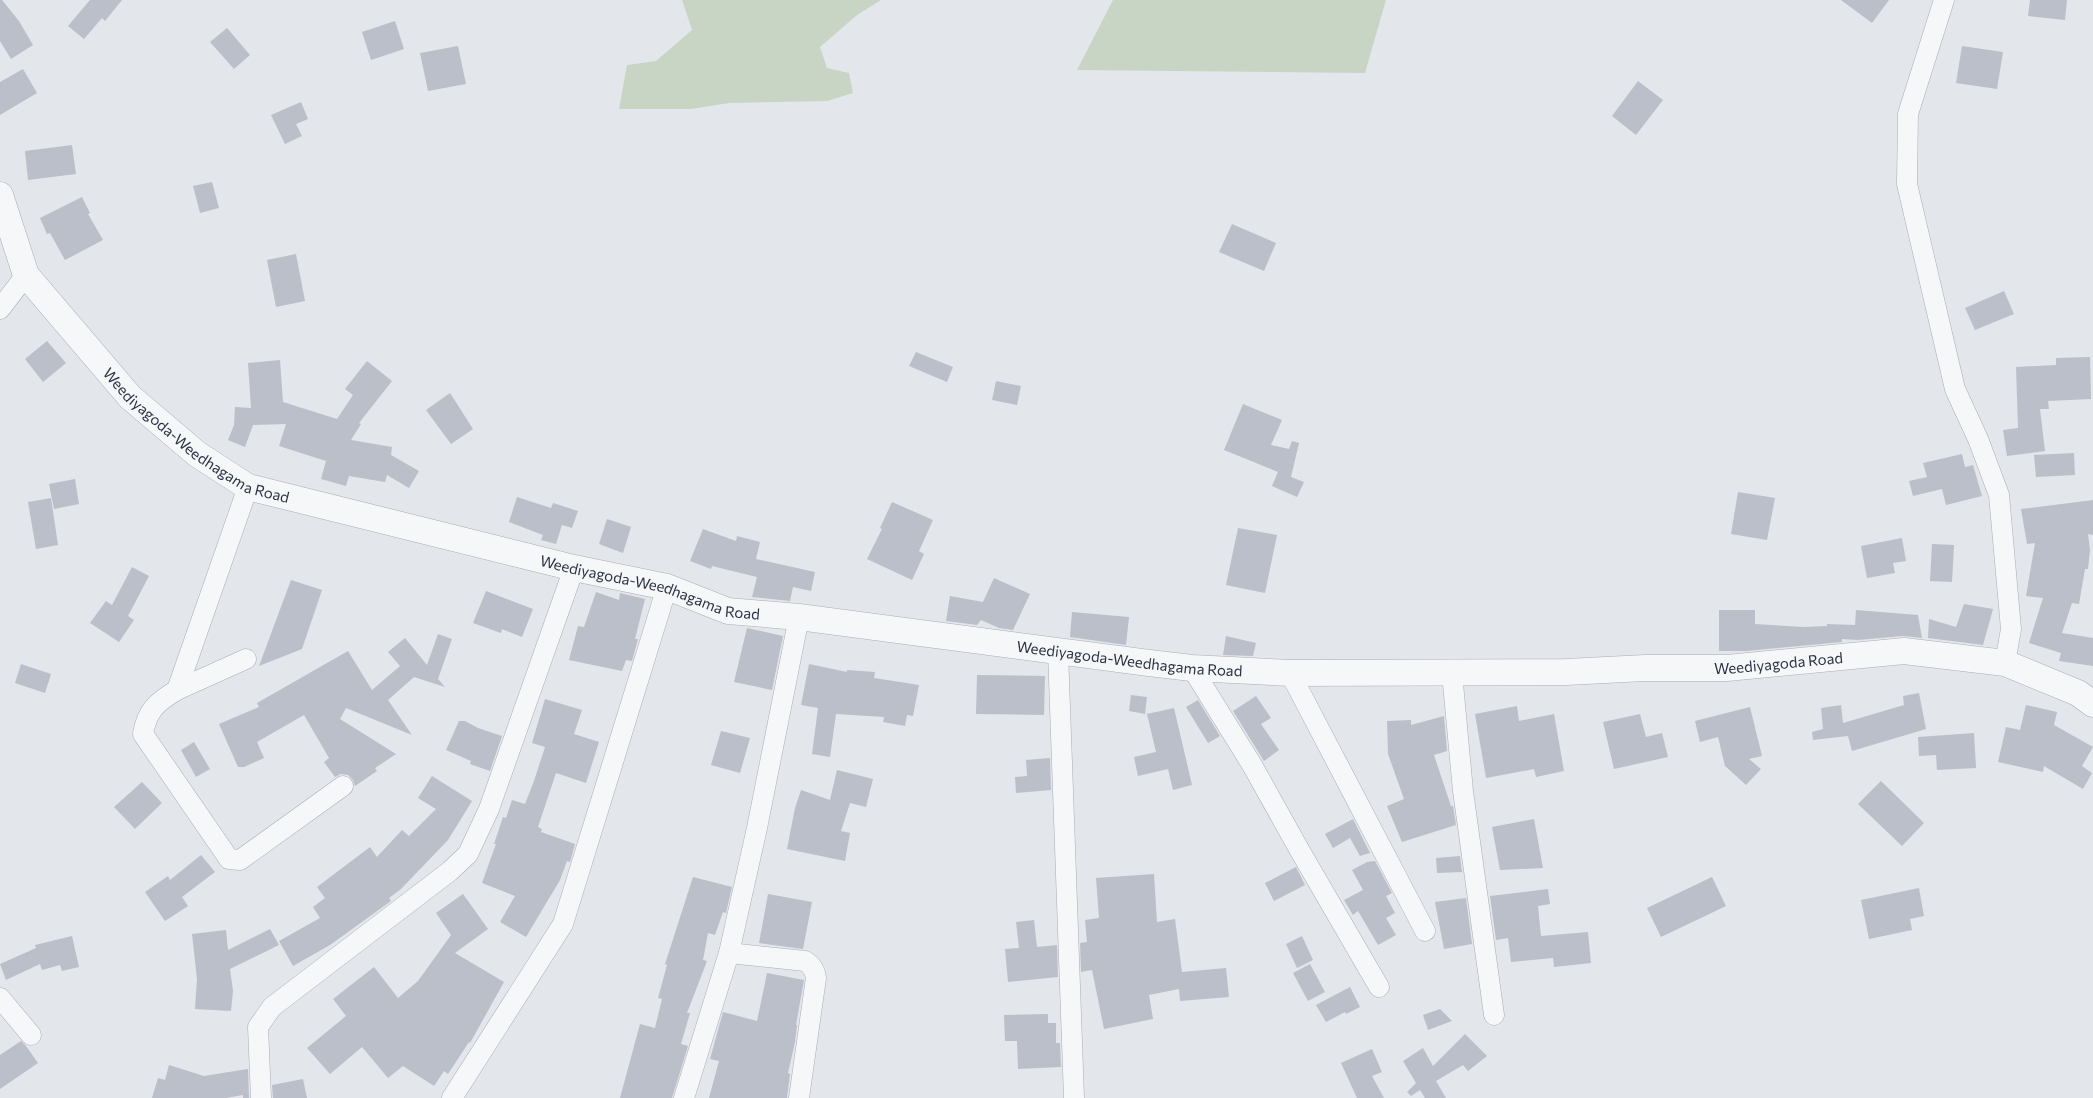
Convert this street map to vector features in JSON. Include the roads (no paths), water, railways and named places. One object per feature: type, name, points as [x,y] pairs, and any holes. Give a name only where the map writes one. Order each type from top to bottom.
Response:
[{"type":"street","points":[[1944,0],[1908,114],[1907,184],[1955,389],[2000,495],[2011,629],[2006,663]]},
{"type":"street","name":"Weediyagoda-Weedhagama Road","points":[[0,195],[26,275],[130,397],[197,454],[248,487],[574,568],[667,588],[728,611],[799,617],[1192,668],[1290,673],[1452,673]]},
{"type":"street","points":[[0,309],[26,275]]},
{"type":"street","points":[[177,690],[248,487]]},
{"type":"street","points":[[261,1098],[258,1027],[272,1007],[450,871],[468,854],[495,794],[574,568]]},
{"type":"street","points":[[452,1098],[563,924],[667,588]]},
{"type":"street","points":[[684,1098],[729,953],[757,828],[799,617]]},
{"type":"street","points":[[1058,651],[1074,1098]]},
{"type":"street","name":"Weediyagoda Road","points":[[1452,673],[1727,668],[1904,651],[2006,663],[2078,693],[2093,704]]},
{"type":"street","points":[[246,658],[160,700],[149,713],[143,735],[229,859],[240,860],[343,786]]},
{"type":"street","points":[[1192,668],[1252,765],[1379,987]]},
{"type":"street","points":[[1290,673],[1425,931]]},
{"type":"street","points":[[1452,673],[1463,791],[1494,1015]]},
{"type":"street","points":[[729,953],[805,960],[815,972],[799,1098]]},
{"type":"street","points":[[0,998],[31,1035]]}]
